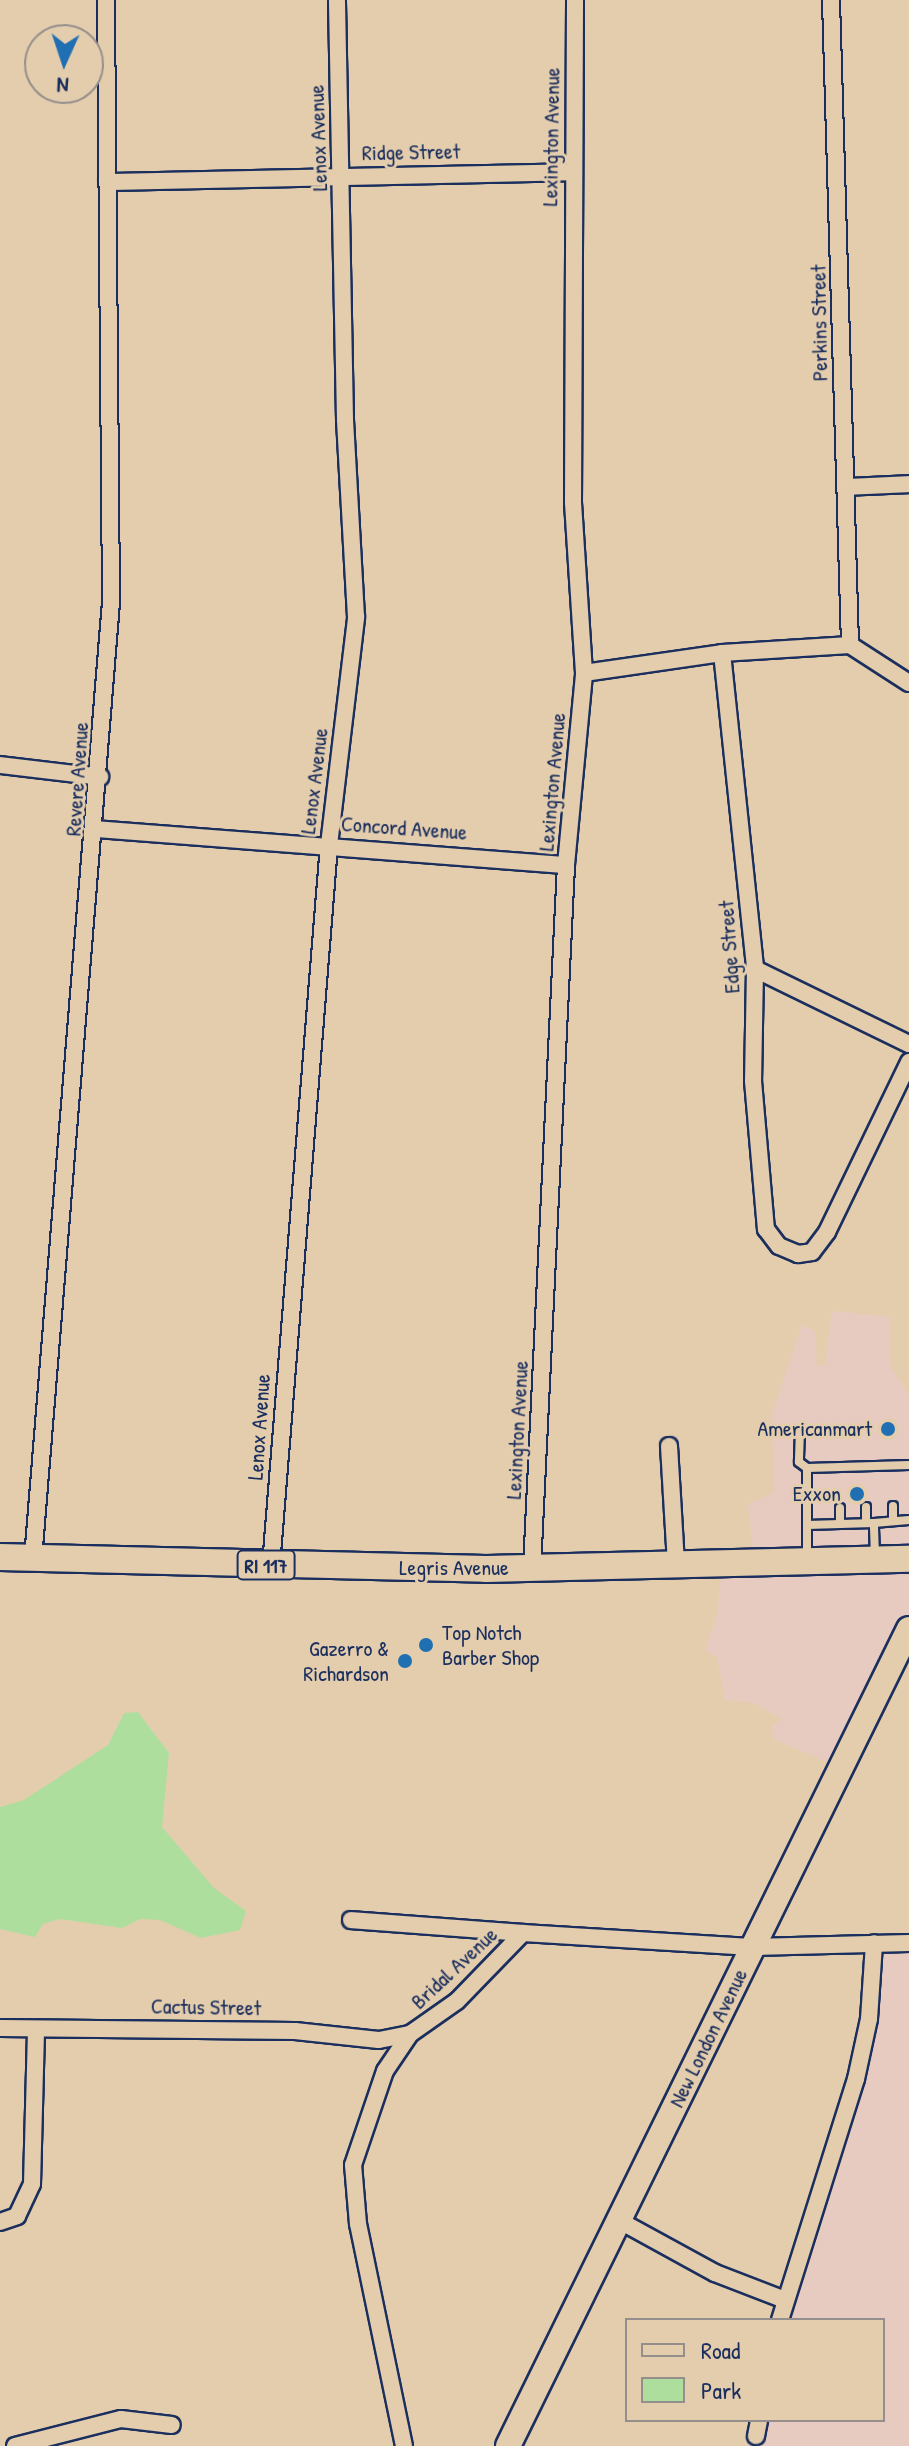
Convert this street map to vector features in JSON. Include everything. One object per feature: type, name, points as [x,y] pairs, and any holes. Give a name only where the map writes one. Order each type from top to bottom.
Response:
[{"type":"main road","name":"Legris Avenue","points":[[0,1557],[271,1566],[532,1568],[909,1559]]},
{"type":"main road","name":"New London Avenue","points":[[508,2446],[909,1629]]},
{"type":"street","name":"Revere Avenue","points":[[33,1559],[100,777],[113,482],[106,0]]},
{"type":"street","name":"Lenox Avenue","points":[[271,1566],[329,845],[356,617],[345,433],[337,0]]},
{"type":"street","name":"Lexington Avenue","points":[[532,1568],[566,865],[584,673],[573,502],[575,0]]},
{"type":"street","name":"Perkins Street","points":[[831,0],[850,645]]},
{"type":"street","name":"Ridge Street","points":[[107,182],[573,172]]},
{"type":"street","points":[[846,487],[909,484]]},
{"type":"street","points":[[584,673],[722,653],[850,645],[909,683]]},
{"type":"street","name":"Edge Street","points":[[722,653],[755,969],[753,1081],[766,1229],[779,1246],[798,1254],[812,1252],[827,1232],[909,1062]]},
{"type":"street","points":[[0,765],[100,777]]},
{"type":"street","name":"Concord Avenue","points":[[95,829],[566,865]]},
{"type":"street","points":[[755,969],[909,1044]]},
{"type":"street","points":[[669,1446],[676,1565]]},
{"type":"street","points":[[351,1920],[523,1933]]},
{"type":"street","name":"Bridal Avenue","points":[[404,2446],[358,2224],[353,2165],[385,2071],[410,2034],[457,2001],[523,1933],[753,1947],[909,1943]]},
{"type":"street","points":[[780,2318],[856,2079],[869,2019],[874,1943]]},
{"type":"street","name":"Cactus Street","points":[[0,2028],[265,2030],[379,2040],[410,2034]]},
{"type":"street","points":[[0,2222],[17,2216],[32,2184],[36,2029]]},
{"type":"street","points":[[620,2221],[715,2273],[785,2300]]},
{"type":"street","points":[[15,2446],[121,2419],[172,2425]]},
{"type":"lane","points":[[800,1430],[799,1462],[807,1468],[909,1465]]},
{"type":"lane","points":[[865,1466],[865,1478]]},
{"type":"lane","points":[[891,1466],[892,1478]]},
{"type":"lane","points":[[840,1467],[840,1479]]},
{"type":"lane","points":[[807,1468],[807,1562]]},
{"type":"lane","points":[[893,1506],[893,1521]]},
{"type":"lane","points":[[866,1507],[875,1560]]},
{"type":"lane","points":[[840,1508],[840,1524]]},
{"type":"lane","points":[[807,1525],[909,1520]]},
{"type":"shaded area","points":[[832,1311],[889,1317],[889,1364],[909,1395],[909,1627],[840,1768],[774,1739],[772,1727],[782,1719],[754,1703],[725,1700],[717,1657],[705,1650],[717,1614],[722,1567],[754,1559],[748,1504],[774,1493],[772,1415],[802,1324],[815,1331],[817,1366],[825,1365]]},
{"type":"shaded area","points":[[909,1937],[909,2446],[747,2446],[758,2422],[885,2422],[885,2318],[781,2318],[857,2077],[875,1939]]},
{"type":"green space","points":[[138,1712],[169,1753],[162,1827],[214,1888],[246,1911],[240,1930],[201,1938],[160,1920],[140,1919],[122,1928],[60,1919],[43,1924],[35,1937],[0,1929],[0,1807],[24,1800],[108,1745],[124,1713]]},
{"type":"place","name":"Americanmart","points":[[888,1429]]},
{"type":"place","name":"Exxon","points":[[857,1494]]},
{"type":"place","name":"Top Notch Barber Shop","points":[[426,1645]]},
{"type":"place","name":"Gazerro & Richardson","points":[[405,1661]]}]
